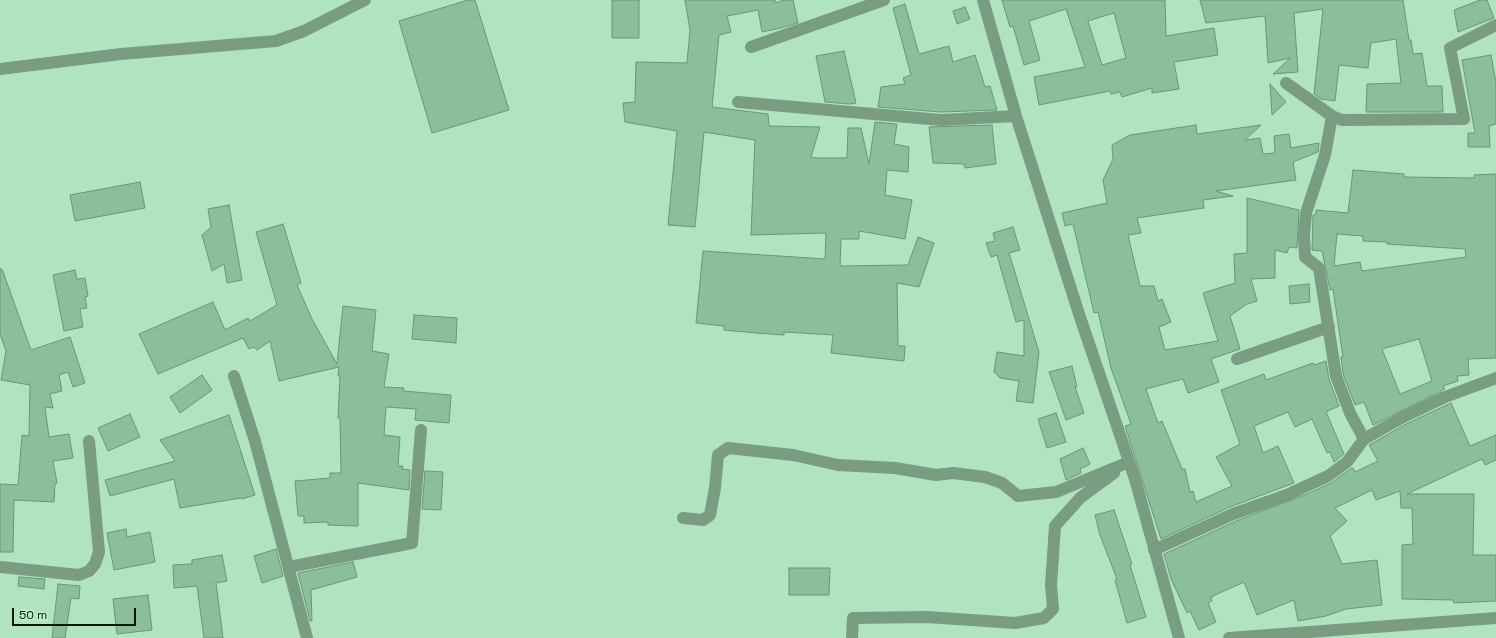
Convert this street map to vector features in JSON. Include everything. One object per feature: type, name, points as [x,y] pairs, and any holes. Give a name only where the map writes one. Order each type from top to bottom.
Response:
[{"type":"street","points":[[0,69],[121,54],[276,41],[304,31],[365,0]]},
{"type":"street","points":[[751,47],[884,0]]},
{"type":"street","points":[[983,0],[1016,116],[1079,314],[1129,462],[1179,638]]},
{"type":"street","points":[[1286,83],[1332,116],[1342,120],[1464,119],[1450,48],[1496,25]]},
{"type":"street","points":[[738,102],[941,120],[1016,116]]},
{"type":"street","points":[[1332,116],[1325,155],[1306,213],[1304,236],[1305,257],[1319,268],[1336,376],[1350,413],[1364,439]]},
{"type":"street","points":[[1237,359],[1329,327]]},
{"type":"street","points":[[234,376],[255,441],[307,638]]},
{"type":"street","points":[[1154,550],[1233,514],[1287,494],[1328,476],[1347,462],[1364,439],[1403,417],[1445,397],[1496,378]]},
{"type":"street","points":[[289,567],[412,543],[421,430]]},
{"type":"street","points":[[0,567],[79,575],[89,571],[95,564],[99,552],[89,441]]},
{"type":"street","points":[[683,518],[703,520],[710,514],[715,488],[718,455],[728,448],[793,455],[838,465],[888,468],[936,475],[953,473],[985,477],[1002,483],[1018,496],[1056,492],[1129,462]]},
{"type":"street","points":[[852,638],[853,618],[926,618],[1015,623],[1044,618],[1053,609],[1051,585],[1055,526],[1080,498],[1129,462]]},
{"type":"street","points":[[1229,638],[1496,618]]},
{"type":"building","points":[[468,0],[475,0],[509,110],[432,133],[399,21]]},
{"type":"building","points":[[612,0],[639,0],[639,38],[612,38]]},
{"type":"building","points":[[685,0],[775,0],[775,3],[784,0],[793,0],[798,23],[781,28],[762,32],[758,10],[727,16],[731,32],[719,35],[712,107],[768,114],[769,126],[820,127],[811,157],[817,158],[847,158],[848,128],[861,128],[869,164],[875,122],[897,124],[894,144],[909,147],[908,172],[887,170],[885,195],[912,200],[905,239],[859,231],[859,239],[841,239],[840,266],[908,265],[918,237],[934,243],[919,287],[897,283],[898,346],[905,346],[904,361],[831,353],[833,335],[784,332],[784,335],[756,333],[724,330],[724,326],[696,323],[703,251],[825,259],[826,233],[751,235],[755,140],[704,132],[695,227],[668,225],[677,131],[625,122],[623,103],[635,102],[636,62],[687,63],[690,30]]},
{"type":"building","points":[[1002,0],[1165,0],[1166,36],[1214,28],[1218,55],[1174,62],[1179,89],[1152,93],[1152,88],[1122,97],[1120,92],[1111,94],[1110,91],[1039,105],[1034,77],[1085,67],[1066,9],[1029,21],[1040,60],[1024,65],[1013,26],[1010,27]],"holes":[[[1114,13],[1126,58],[1102,65],[1088,21]]]},
{"type":"building","points":[[1200,0],[1403,0],[1409,40],[1411,40],[1413,54],[1422,53],[1427,86],[1442,86],[1443,112],[1366,112],[1367,84],[1401,83],[1396,39],[1371,43],[1368,68],[1339,65],[1335,101],[1321,99],[1314,94],[1323,9],[1294,13],[1298,72],[1273,74],[1290,58],[1268,63],[1265,16],[1206,23]]},
{"type":"building","points":[[1480,0],[1487,0],[1494,18],[1458,32],[1454,10]]},
{"type":"building","points":[[905,4],[919,54],[949,46],[953,62],[975,55],[985,87],[990,86],[997,110],[941,112],[878,107],[881,87],[905,84],[903,78],[911,75],[893,8]]},
{"type":"building","points":[[965,7],[970,19],[957,24],[953,11]]},
{"type":"building","points":[[844,51],[856,103],[825,102],[816,56]]},
{"type":"building","points":[[1491,55],[1496,83],[1496,124],[1489,126],[1490,147],[1468,147],[1468,133],[1475,133],[1462,60]]},
{"type":"building","points":[[1270,84],[1286,102],[1272,115]]},
{"type":"building","points":[[992,125],[996,164],[965,168],[964,164],[933,163],[929,127]]},
{"type":"building","points":[[1196,125],[1197,134],[1261,125],[1245,140],[1260,138],[1263,154],[1275,153],[1274,136],[1289,134],[1291,148],[1319,143],[1318,152],[1293,162],[1296,180],[1216,191],[1233,196],[1203,200],[1204,208],[1137,218],[1141,233],[1128,235],[1140,286],[1154,286],[1158,301],[1162,299],[1171,322],[1159,327],[1165,350],[1218,341],[1203,293],[1235,283],[1234,254],[1247,253],[1247,198],[1299,210],[1297,248],[1289,247],[1287,253],[1275,250],[1275,278],[1251,279],[1257,301],[1247,304],[1230,316],[1240,349],[1211,359],[1219,382],[1188,393],[1183,379],[1146,389],[1158,423],[1162,421],[1182,469],[1185,469],[1190,492],[1193,491],[1196,502],[1232,486],[1216,457],[1240,444],[1221,390],[1264,374],[1266,380],[1313,363],[1314,365],[1326,361],[1329,379],[1339,406],[1326,412],[1344,454],[1334,462],[1330,452],[1327,453],[1312,419],[1295,427],[1288,412],[1254,426],[1263,453],[1278,446],[1294,483],[1230,507],[1161,539],[1125,426],[1131,424],[1111,368],[1098,312],[1094,313],[1073,224],[1065,226],[1062,213],[1107,203],[1103,180],[1113,159],[1112,145],[1130,135]]},
{"type":"building","points":[[1353,170],[1404,174],[1404,177],[1474,178],[1474,175],[1496,174],[1496,358],[1468,359],[1469,375],[1457,376],[1458,381],[1443,386],[1445,389],[1373,425],[1364,402],[1355,405],[1343,374],[1341,357],[1343,357],[1333,289],[1330,290],[1322,251],[1312,250],[1313,215],[1316,214],[1316,210],[1348,213]],"holes":[[[1337,234],[1363,236],[1363,241],[1387,242],[1387,244],[1465,249],[1466,257],[1362,271],[1360,262],[1334,266]],[[1419,339],[1432,381],[1400,394],[1382,349]]]},
{"type":"building","points":[[140,182],[145,208],[75,221],[70,195]]},
{"type":"building","points":[[229,205],[242,280],[227,283],[224,264],[212,271],[202,235],[211,227],[208,209]]},
{"type":"building","points":[[283,224],[301,283],[297,285],[312,319],[337,364],[343,306],[376,310],[372,351],[389,354],[384,387],[404,388],[403,391],[451,395],[449,423],[415,420],[416,409],[386,407],[384,435],[400,437],[398,466],[403,466],[402,469],[410,470],[409,490],[358,483],[358,526],[328,525],[328,522],[304,523],[304,516],[298,516],[295,481],[330,478],[330,473],[341,473],[340,418],[338,418],[339,367],[279,381],[270,341],[257,350],[254,347],[249,349],[243,338],[158,374],[139,334],[213,302],[225,330],[248,318],[250,321],[277,305],[256,232]]},
{"type":"building","points":[[1013,227],[1020,250],[1009,253],[1039,352],[1033,403],[1016,401],[1019,381],[1000,378],[994,372],[997,352],[1024,356],[1024,320],[1016,322],[997,255],[991,257],[986,243],[995,241],[993,233]]},
{"type":"building","points":[[0,269],[2,269],[31,350],[70,337],[85,383],[73,387],[68,372],[59,375],[62,391],[50,394],[53,408],[45,407],[49,437],[69,434],[73,458],[53,461],[57,483],[55,484],[54,502],[14,500],[13,552],[0,552],[0,484],[18,485],[22,435],[29,436],[30,385],[1,380],[6,351],[0,334]]},
{"type":"building","points":[[75,270],[77,279],[85,278],[88,296],[85,297],[87,308],[80,309],[83,327],[64,331],[53,275]]},
{"type":"building","points":[[1309,284],[1310,302],[1290,304],[1289,286]]},
{"type":"building","points":[[414,315],[457,318],[456,343],[412,339]]},
{"type":"building","points":[[1072,366],[1077,387],[1075,387],[1084,413],[1066,420],[1049,372]]},
{"type":"building","points":[[202,375],[212,390],[180,413],[170,397]]},
{"type":"building","points":[[1451,403],[1470,446],[1496,435],[1496,460],[1485,465],[1482,459],[1407,494],[1474,494],[1473,555],[1496,555],[1496,601],[1454,603],[1453,600],[1402,599],[1402,545],[1413,544],[1412,508],[1401,508],[1400,491],[1376,500],[1372,490],[1335,508],[1347,521],[1330,536],[1342,564],[1377,560],[1382,605],[1346,609],[1326,616],[1298,621],[1294,600],[1257,615],[1244,582],[1211,597],[1212,601],[1208,603],[1216,622],[1199,630],[1190,611],[1187,613],[1171,579],[1164,554],[1236,521],[1307,494],[1331,483],[1350,469],[1353,468],[1355,472],[1378,461],[1369,445],[1406,424]]},
{"type":"building","points":[[1056,413],[1066,442],[1047,448],[1038,419]]},
{"type":"building","points":[[130,414],[140,437],[108,451],[98,428]]},
{"type":"building","points":[[229,415],[255,495],[242,499],[180,508],[174,479],[110,496],[105,480],[175,461],[160,440]]},
{"type":"building","points":[[1083,448],[1090,464],[1080,469],[1081,473],[1066,480],[1060,459]]},
{"type":"building","points":[[425,471],[443,472],[441,510],[422,509]]},
{"type":"building","points":[[1114,510],[1132,564],[1130,565],[1146,617],[1127,623],[1115,580],[1117,579],[1100,535],[1095,515]]},
{"type":"building","points":[[126,529],[127,537],[150,532],[155,562],[114,570],[107,533]]},
{"type":"building","points":[[276,549],[283,576],[262,583],[254,556]]},
{"type":"building","points":[[222,555],[227,581],[216,583],[223,638],[204,638],[197,586],[174,588],[173,565],[192,564],[192,560]]},
{"type":"building","points":[[353,562],[357,577],[311,590],[312,621],[310,621],[298,573]]},
{"type":"building","points":[[789,568],[830,568],[829,595],[789,595]]},
{"type":"building","points":[[19,577],[45,579],[44,589],[18,586]]},
{"type":"building","points":[[58,584],[80,586],[79,599],[71,598],[65,638],[52,638]]},
{"type":"building","points":[[148,595],[152,630],[117,634],[113,599]]}]
